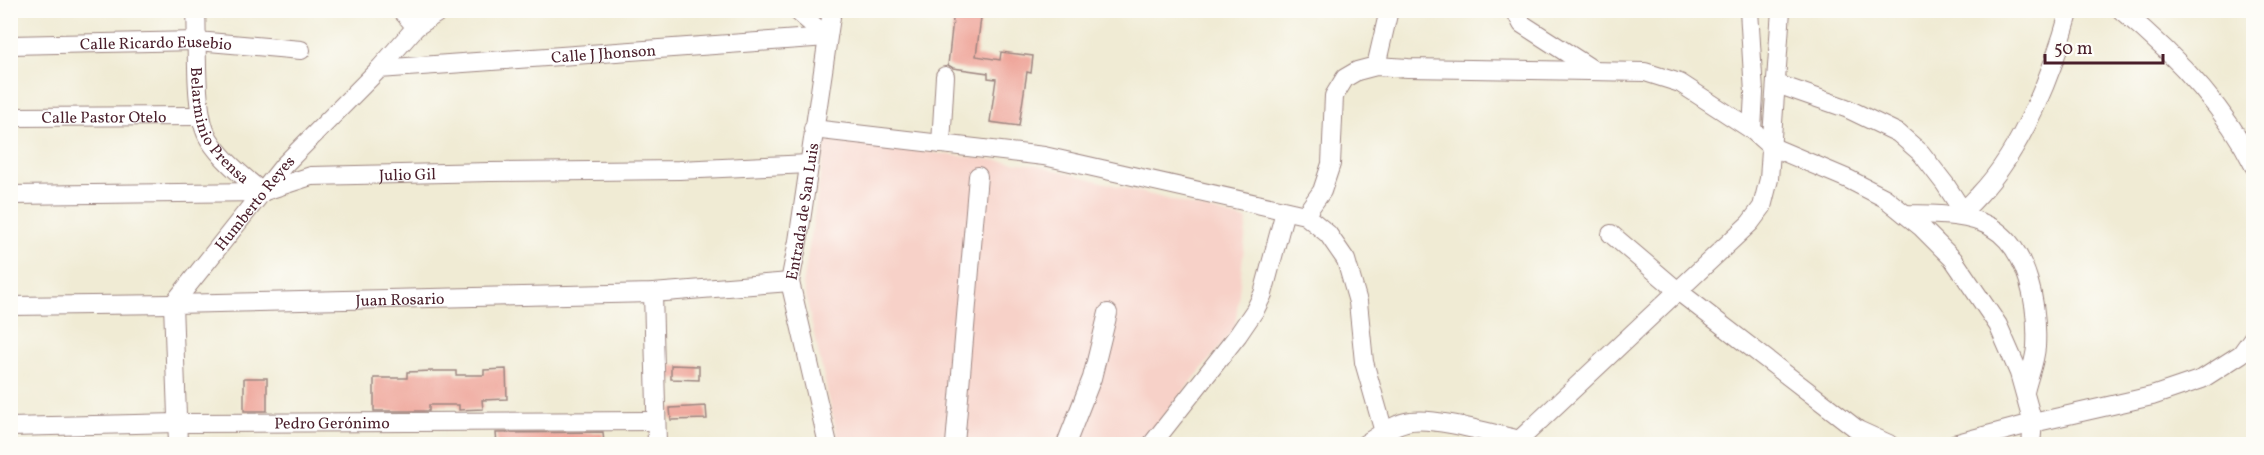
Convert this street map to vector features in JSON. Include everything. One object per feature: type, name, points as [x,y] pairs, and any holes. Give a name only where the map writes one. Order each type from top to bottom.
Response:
[{"type":"street","name":"Belarminio Prensa","points":[[196,10],[199,116],[209,139],[238,172],[262,192]]},
{"type":"street","points":[[401,10],[416,27]]},
{"type":"street","name":"Humberto Reyes","points":[[173,304],[284,165],[379,69],[416,27],[442,10]]},
{"type":"street","points":[[796,10],[827,37]]},
{"type":"street","name":"Entrada de San Luis","points":[[828,444],[790,282],[832,10]]},
{"type":"street","points":[[1376,66],[1389,10]]},
{"type":"street","points":[[1515,10],[1522,24],[1595,71]]},
{"type":"street","points":[[1749,10],[1754,93],[1752,130]]},
{"type":"street","points":[[1365,444],[1384,432],[1410,421],[1440,423],[1517,442],[1750,223],[1762,207],[1769,178],[1781,10]]},
{"type":"street","points":[[1777,84],[1846,108],[1898,133],[1921,153],[1945,183],[1962,210],[1967,208],[1989,185],[2014,150],[2058,53],[2070,10]]},
{"type":"street","points":[[2121,10],[2150,34],[2212,101],[2242,142],[2253,166]]},
{"type":"street","name":"Calle J Jhonson","points":[[379,69],[827,37]]},
{"type":"street","name":"Calle Ricardo Eusebio","points":[[10,45],[197,41],[301,50]]},
{"type":"street","points":[[1305,215],[1322,190],[1331,164],[1334,96],[1345,78],[1357,71],[1376,66],[1645,72],[1680,83],[1752,130],[1770,146],[1886,198],[1953,259],[1998,325],[2019,373],[2033,423],[2031,444]]},
{"type":"street","points":[[941,144],[945,76]]},
{"type":"street","name":"Calle Pastor Otelo","points":[[10,117],[199,116]]},
{"type":"street","points":[[813,129],[1044,156],[1305,215],[1328,234],[1346,260],[1358,302],[1364,362],[1384,432]]},
{"type":"street","name":"Julio Gil","points":[[10,195],[262,192],[311,176],[679,170],[809,164]]},
{"type":"street","points":[[955,444],[978,176]]},
{"type":"street","points":[[1152,444],[1255,310],[1263,294],[1285,211]]},
{"type":"street","points":[[1905,214],[1969,219],[1992,227],[2013,248],[2026,270],[2034,315],[2036,349],[2024,392]]},
{"type":"street","points":[[1611,234],[1678,291],[1857,430],[1889,444]]},
{"type":"street","name":"Juan Rosario","points":[[10,306],[653,293],[790,282]]},
{"type":"street","points":[[653,293],[657,444]]},
{"type":"street","points":[[173,304],[178,444]]},
{"type":"street","points":[[1066,444],[1092,378],[1108,313]]},
{"type":"street","points":[[1954,444],[2152,396],[2202,379],[2241,354],[2253,336]]},
{"type":"street","name":"Pedro Gerónimo","points":[[10,427],[177,423],[655,421]]},
{"type":"shaded area","points":[[826,140],[1037,165],[1247,220],[1235,328],[1141,444],[839,444],[803,285]]},
{"type":"building","points":[[954,10],[982,10],[976,56],[1000,60],[1001,52],[1033,56],[1031,73],[1027,72],[1019,126],[990,122],[996,79],[988,78],[988,73],[953,68],[948,65]]},
{"type":"building","points":[[671,365],[699,366],[699,380],[671,379]]},
{"type":"building","points":[[506,369],[507,399],[482,400],[483,409],[459,410],[459,405],[429,405],[429,411],[374,411],[374,378],[407,378],[407,372],[432,371],[456,371],[456,375],[484,375],[484,370]]},
{"type":"building","points":[[244,378],[267,378],[267,411],[244,411]]},
{"type":"building","points":[[706,406],[707,419],[671,420],[670,408]]},
{"type":"building","points":[[603,432],[604,444],[497,444],[496,433]]}]
